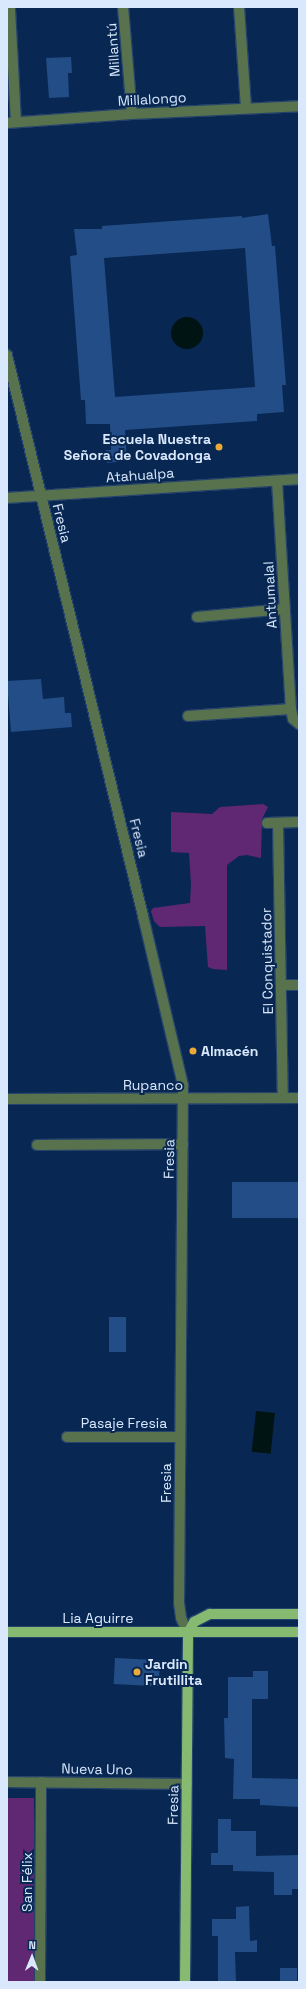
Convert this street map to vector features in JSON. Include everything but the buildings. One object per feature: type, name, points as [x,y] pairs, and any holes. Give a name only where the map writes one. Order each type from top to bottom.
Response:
[{"type":"main road","points":[[188,1633],[199,1618],[210,1614],[299,1614]]},
{"type":"main road","name":"Lia Aguirre","points":[[7,1632],[299,1632]]},
{"type":"main road","name":"Fresia","points":[[185,1982],[188,1633]]},
{"type":"street","name":"Millantú","points":[[123,7],[132,114]]},
{"type":"street","points":[[239,7],[246,108]]},
{"type":"street","points":[[10,9],[12,122]]},
{"type":"street","name":"Millalongo","points":[[12,122],[132,114],[299,106]]},
{"type":"street","name":"Fresia","points":[[7,355],[181,1072],[183,1099],[183,1144],[179,1603],[182,1618],[188,1633]]},
{"type":"street","name":"Atahualpa","points":[[7,498],[299,479]]},
{"type":"street","name":"Antumalal","points":[[278,481],[291,708]]},
{"type":"street","points":[[197,617],[285,609]]},
{"type":"street","points":[[188,716],[291,708],[293,719],[299,724]]},
{"type":"street","points":[[267,823],[299,822]]},
{"type":"street","name":"El Conquistador","points":[[278,823],[283,1098]]},
{"type":"street","points":[[281,985],[299,984]]},
{"type":"street","name":"Rupanco","points":[[7,1098],[299,1098]]},
{"type":"street","points":[[37,1145],[183,1144]]},
{"type":"street","name":"Pasaje Fresia","points":[[67,1437],[180,1437]]},
{"type":"street","name":"Nueva Uno","points":[[7,1782],[187,1784]]},
{"type":"street","name":"San Félix","points":[[40,1982],[41,1782]]},
{"type":"shaded area","points":[[187,317],[193,318],[200,324],[203,333],[202,339],[196,346],[187,349],[181,348],[174,342],[171,333],[172,327],[178,320]]},
{"type":"shaded area","points":[[263,804],[268,807],[262,819],[261,858],[247,855],[239,856],[227,865],[227,970],[213,969],[208,967],[205,926],[160,927],[154,921],[151,911],[153,908],[190,903],[191,885],[189,853],[171,852],[171,812],[212,814],[220,807]]},
{"type":"shaded area","points":[[256,1411],[275,1413],[271,1454],[252,1452]]},
{"type":"shaded area","points":[[7,1798],[34,1798],[34,1982],[7,1982]]},
{"type":"place","name":"Escuela Nuestra Señora de Covadonga","points":[[219,447]]},
{"type":"place","name":"Almacén","points":[[193,1051]]},
{"type":"place","name":"Jardin Frutillita","points":[[137,1672]]}]
